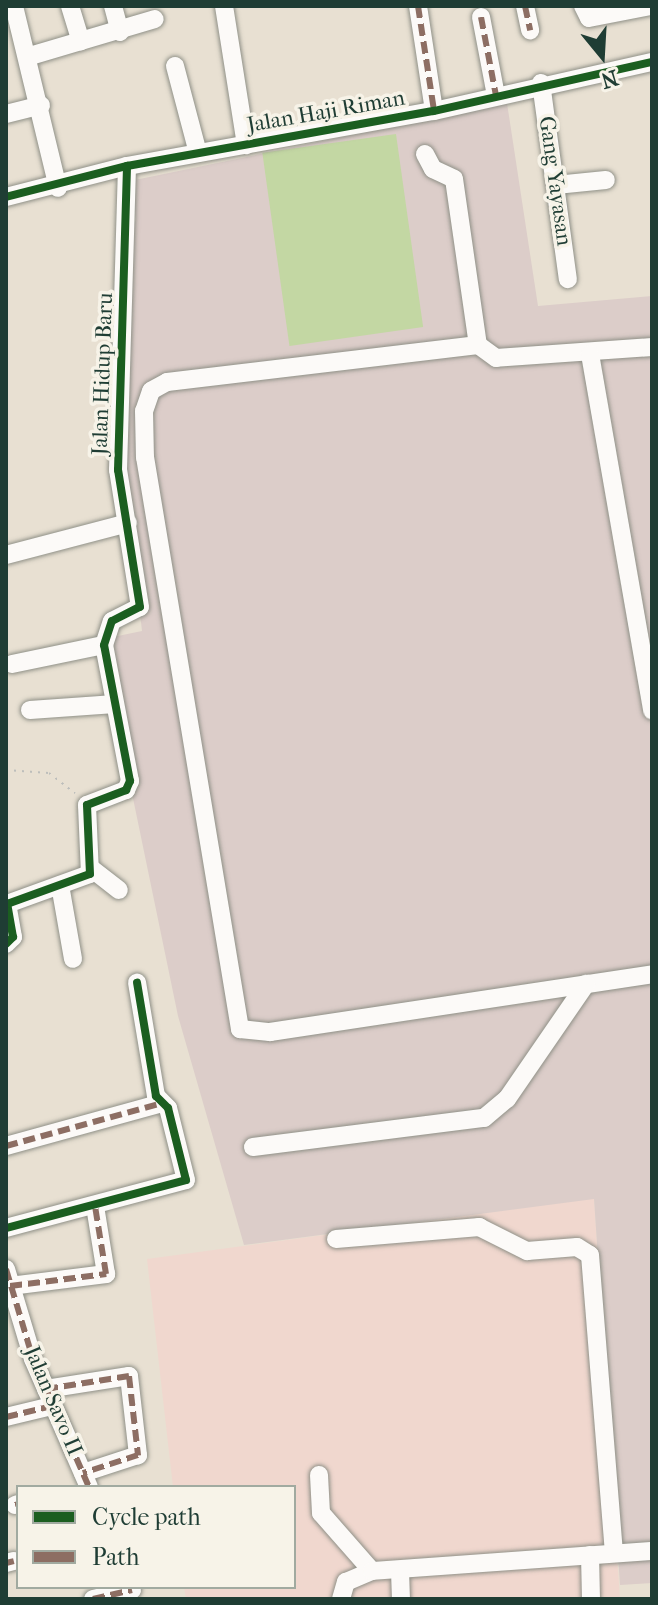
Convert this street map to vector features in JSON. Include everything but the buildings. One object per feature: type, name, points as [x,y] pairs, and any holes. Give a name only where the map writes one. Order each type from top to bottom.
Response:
[{"type":"street","points":[[14,6],[30,56],[58,188]]},
{"type":"street","points":[[70,6],[81,41]]},
{"type":"street","points":[[113,6],[120,32]]},
{"type":"street","points":[[224,6],[246,145]]},
{"type":"street","points":[[418,6],[434,111]]},
{"type":"street","points":[[525,6],[530,30]]},
{"type":"street","points":[[583,6],[589,18],[608,10],[651,6]]},
{"type":"street","points":[[481,17],[496,96]]},
{"type":"street","points":[[30,56],[120,32],[155,19]]},
{"type":"street","name":"Jalan Haji Riman","points":[[6,197],[58,188],[127,166],[434,111],[541,83],[652,62]]},
{"type":"street","points":[[175,66],[198,153]]},
{"type":"street","name":"Gang Yayasan","points":[[541,83],[568,279]]},
{"type":"street","points":[[6,114],[41,105]]},
{"type":"street","points":[[425,154],[433,169],[454,179],[478,345]]},
{"type":"street","name":"Jalan Hidup Baru","points":[[104,645],[112,621],[140,610],[117,450],[127,166]]},
{"type":"street","points":[[556,185],[606,180]]},
{"type":"street","points":[[652,347],[590,354],[496,358],[478,345],[167,382],[146,400],[145,457],[235,1020],[249,1033],[270,1032],[652,974]]},
{"type":"street","points":[[590,354],[646,626],[652,711]]},
{"type":"street","points":[[6,555],[128,523]]},
{"type":"street","points":[[12,664],[104,645],[130,781],[126,790],[87,805],[92,869],[119,890]]},
{"type":"street","points":[[30,710],[115,704]]},
{"type":"street","points":[[13,949],[6,901],[60,885],[92,869]]},
{"type":"street","points":[[60,885],[73,959]]},
{"type":"street","points":[[137,983],[159,1104]]},
{"type":"street","points":[[253,1147],[484,1118],[507,1099],[586,984]]},
{"type":"street","points":[[6,1146],[159,1104],[168,1108],[181,1146],[186,1180],[6,1228]]},
{"type":"street","points":[[8,1277],[106,1274],[95,1206]]},
{"type":"street","points":[[336,1239],[479,1227],[527,1251],[577,1247],[590,1255],[614,1553]]},
{"type":"street","name":"Jalan Savo II","points":[[8,1277],[49,1397],[86,1480]]},
{"type":"street","points":[[6,1417],[49,1397],[129,1376],[138,1455],[86,1480]]},
{"type":"street","points":[[319,1475],[321,1513],[372,1571]]},
{"type":"street","points":[[341,1599],[346,1582],[372,1571],[652,1551]]},
{"type":"street","points":[[590,1555],[591,1599]]},
{"type":"street","points":[[400,1571],[401,1599]]},
{"type":"street","points":[[93,1599],[133,1592]]},
{"type":"path","points":[[6,770],[49,773],[87,805]]},
{"type":"shaded area","points":[[507,103],[538,306],[652,296],[652,1583],[620,1585],[594,1199],[244,1245],[178,1016],[104,658],[113,637],[142,631],[119,435],[125,247],[136,219],[130,181]]},
{"type":"shaded area","points":[[594,1198],[620,1599],[186,1599],[184,1589],[296,1589],[296,1485],[173,1485],[147,1259]]},
{"type":"green space","points":[[396,134],[423,327],[289,346],[262,153]]},
{"type":"marked path","points":[[418,6],[434,111]]},
{"type":"marked path","points":[[525,6],[530,30]]},
{"type":"marked path","points":[[481,17],[496,96]]},
{"type":"marked path","points":[[6,1146],[159,1104]]},
{"type":"marked path","points":[[10,1286],[106,1274],[95,1206]]},
{"type":"marked path","points":[[6,1269],[33,1359],[88,1485]]},
{"type":"marked path","points":[[46,1389],[129,1376],[138,1455],[83,1473]]},
{"type":"marked path","points":[[6,1417],[52,1406]]},
{"type":"marked path","points":[[6,1563],[14,1561]]},
{"type":"marked path","points":[[93,1599],[132,1590]]},
{"type":"cycle path","points":[[6,197],[127,166],[434,111],[652,62]]},
{"type":"cycle path","points":[[6,944],[13,937],[7,904],[90,874],[87,805],[126,790],[130,781],[104,645],[112,621],[140,607],[118,470],[127,166]]},
{"type":"cycle path","points":[[6,1228],[186,1180],[168,1108],[156,1096],[137,983]]}]
